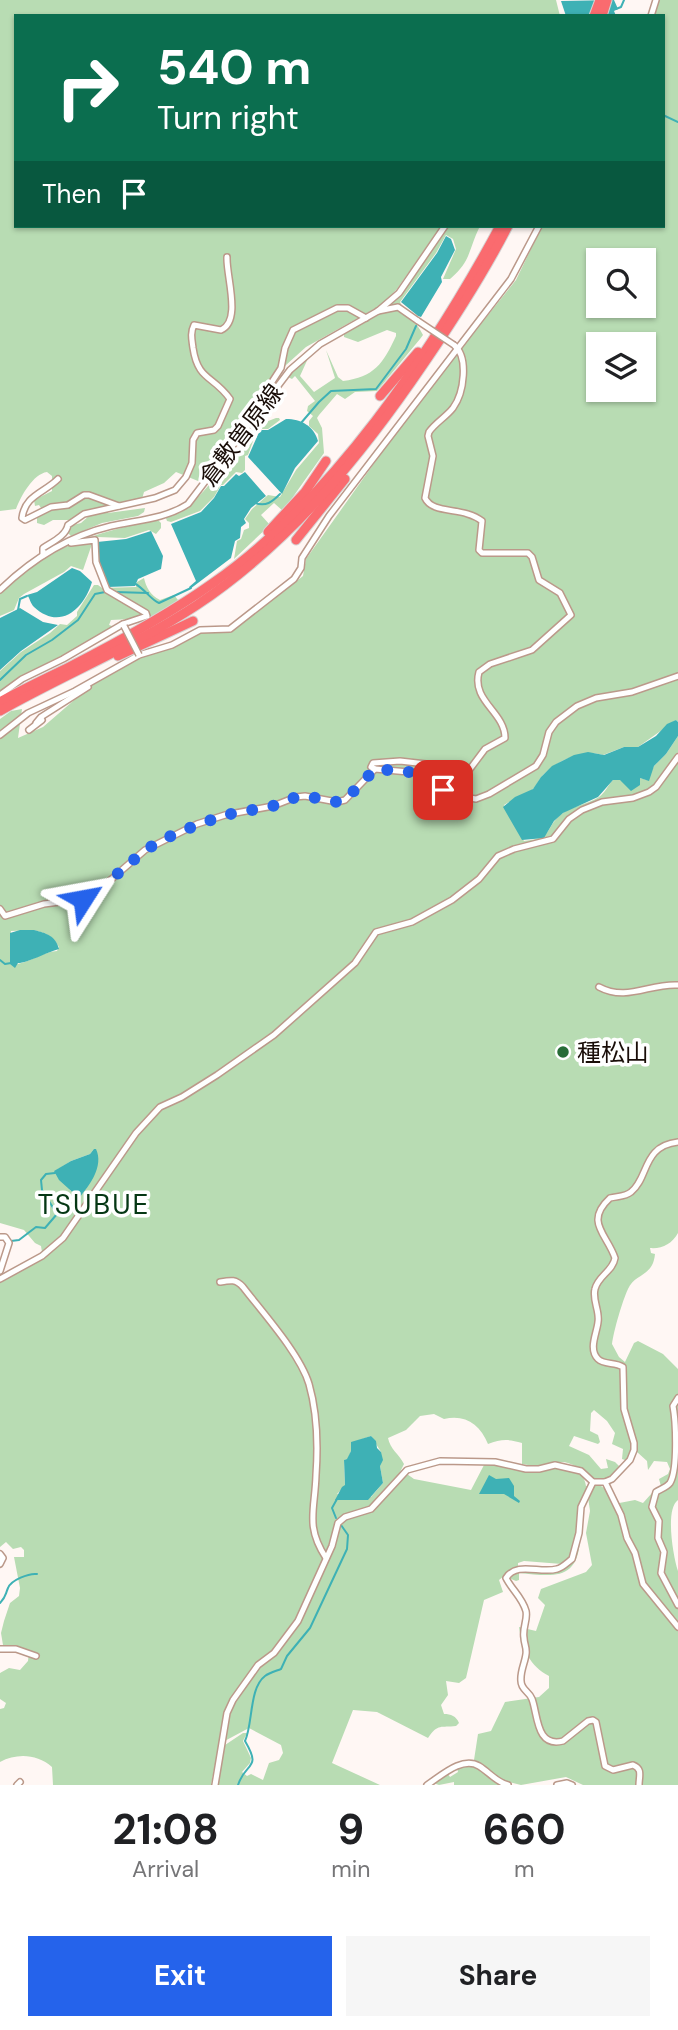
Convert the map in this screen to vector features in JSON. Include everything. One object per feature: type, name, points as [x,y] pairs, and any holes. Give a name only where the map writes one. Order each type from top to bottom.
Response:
[{"type":"highway","points":[[0,702],[154,621],[233,569],[280,528],[322,484],[380,414],[446,319],[499,228]]},
{"type":"highway","points":[[296,540],[354,467],[459,310],[507,228]]},
{"type":"highway","points":[[380,396],[446,319]]},
{"type":"highway","points":[[0,711],[185,613],[264,554],[324,495],[387,417]]},
{"type":"highway","points":[[233,569],[305,492],[326,461]]},
{"type":"highway","points":[[85,666],[105,661],[193,621]]},
{"type":"street","name":"倉敷曽原線","points":[[0,590],[43,555],[67,542],[109,527],[171,514],[188,504],[299,360],[320,344],[378,312],[399,293],[444,228]]},
{"type":"street","points":[[0,735],[28,712],[75,691],[139,655],[172,645],[200,630],[230,629],[294,579],[301,568],[302,558],[329,516],[456,346],[511,279],[538,228]]},
{"type":"street","points":[[43,555],[43,548],[62,535],[68,525],[84,514],[155,498],[179,486],[192,463],[193,438],[201,432],[214,430],[221,421],[230,398],[199,370],[191,335],[194,326],[221,330],[230,323],[233,310],[227,276],[227,257]]},
{"type":"street","points":[[378,312],[398,307],[456,346],[464,364],[463,379],[452,410],[429,432],[433,456],[425,498],[434,508],[467,512],[482,521],[479,545],[482,554],[528,554],[532,557],[539,580],[560,593],[571,615],[532,650],[490,664],[479,672],[478,690],[503,725],[505,738],[485,749],[470,771],[463,773],[400,761],[373,763],[371,767],[420,773],[451,795],[476,799],[536,766],[543,755],[549,732],[570,710],[596,698],[632,692],[678,676]]},
{"type":"street","points":[[266,401],[268,388],[281,368],[285,348],[293,330],[337,308],[348,308],[366,318]]},
{"type":"street","points":[[58,479],[30,499],[23,509],[22,517],[25,520],[41,511],[68,505],[84,495],[121,506]]},
{"type":"street","points":[[0,695],[24,678],[124,625],[147,616],[143,610],[107,590],[96,562],[95,540],[67,542]]},
{"type":"street","points":[[124,625],[139,655]]},
{"type":"street","points":[[29,730],[41,717],[97,677]]},
{"type":"street","points":[[0,1279],[42,1256],[63,1238],[139,1129],[160,1107],[205,1083],[274,1035],[355,963],[376,932],[412,922],[452,900],[479,879],[498,856],[553,839],[569,819],[582,810],[649,792],[656,787],[678,757]]},
{"type":"street","points":[[0,909],[5,916],[44,904],[83,899],[107,883],[145,850],[176,833],[225,815],[273,806],[296,797],[337,802],[345,800],[375,769]]},
{"type":"street","points":[[599,988],[612,993],[630,994],[652,987],[678,985]]},
{"type":"street","points":[[215,1785],[227,1713],[233,1700],[258,1665],[274,1653],[298,1621],[332,1546],[338,1523],[345,1517],[371,1509],[402,1475],[414,1466],[451,1460],[495,1462],[526,1469],[555,1465],[581,1471],[593,1482],[605,1482],[622,1470],[630,1460],[634,1443],[624,1409],[623,1367],[597,1359],[593,1346],[599,1317],[594,1291],[598,1282],[612,1268],[615,1258],[597,1222],[598,1214],[610,1198],[627,1195],[634,1190],[642,1170],[656,1152],[666,1145],[678,1142]]},
{"type":"street","points":[[0,1237],[5,1237],[8,1241],[0,1271]]},
{"type":"street","points":[[220,1282],[233,1280],[243,1287],[279,1332],[309,1383],[317,1464],[313,1529],[316,1542],[326,1558]]},
{"type":"street","points":[[678,1398],[673,1406],[677,1420],[676,1471],[668,1485],[656,1492],[652,1507],[659,1521],[658,1538],[664,1552],[661,1573],[678,1605]]},
{"type":"street","points":[[593,1482],[582,1507],[572,1559],[557,1569],[519,1569],[509,1573],[506,1578],[526,1609],[523,1635],[527,1651],[521,1681],[532,1699],[536,1720],[546,1738],[555,1742],[563,1741],[593,1720],[596,1722],[605,1766],[613,1770],[636,1766],[640,1774],[639,1785]]},
{"type":"street","points":[[605,1482],[621,1515],[626,1538],[635,1553],[643,1584],[678,1627]]},
{"type":"street","points":[[0,1554],[3,1558],[0,1564]]},
{"type":"street","points":[[0,1649],[16,1649],[36,1656]]},
{"type":"street","points":[[427,1785],[462,1764],[477,1764],[501,1783],[508,1785]]},
{"type":"street","points":[[557,1785],[572,1785]]},
{"type":"green space","points":[[0,0],[556,0],[560,14],[14,14],[14,228],[440,228],[397,289],[383,304],[306,347],[276,374],[210,470],[198,481],[176,472],[164,483],[144,492],[142,499],[123,504],[115,501],[109,505],[108,513],[145,508],[138,516],[102,523],[71,536],[68,533],[69,526],[81,523],[90,515],[87,511],[69,520],[53,520],[44,525],[37,523],[41,508],[39,505],[35,506],[34,500],[52,491],[52,476],[47,472],[32,481],[16,509],[0,511]]},
{"type":"green space","points":[[659,0],[678,0],[678,722],[676,720],[638,747],[624,747],[603,755],[587,753],[563,760],[543,775],[530,791],[504,805],[524,841],[534,840],[545,835],[563,813],[599,797],[613,780],[620,779],[633,787],[639,785],[640,778],[647,780],[654,766],[678,736],[678,1233],[666,1245],[650,1248],[651,1253],[655,1254],[654,1261],[628,1289],[612,1344],[625,1362],[634,1343],[638,1341],[663,1354],[678,1369],[678,1500],[674,1505],[671,1522],[672,1544],[678,1571],[678,1785],[583,1785],[566,1777],[521,1785],[501,1780],[474,1760],[478,1734],[491,1731],[505,1702],[539,1697],[549,1688],[549,1676],[528,1656],[519,1627],[536,1631],[545,1605],[538,1598],[541,1589],[586,1572],[592,1565],[586,1533],[590,1511],[587,1490],[573,1555],[562,1564],[524,1561],[518,1563],[523,1571],[560,1571],[574,1559],[580,1539],[578,1553],[569,1569],[552,1575],[519,1573],[519,1580],[516,1581],[504,1576],[499,1580],[503,1592],[484,1600],[466,1678],[459,1683],[446,1681],[448,1695],[441,1705],[444,1714],[453,1716],[458,1721],[456,1726],[437,1728],[428,1738],[377,1712],[353,1710],[332,1763],[380,1785],[218,1785],[225,1745],[243,1733],[247,1733],[243,1741],[251,1758],[242,1772],[247,1776],[251,1774],[263,1780],[269,1763],[279,1760],[283,1753],[281,1745],[249,1728],[219,1744],[211,1785],[53,1785],[52,1767],[40,1759],[20,1756],[0,1762],[0,1709],[4,1708],[6,1703],[0,1699],[0,1673],[9,1668],[20,1670],[28,1661],[29,1652],[3,1645],[1,1633],[10,1603],[19,1596],[14,1557],[24,1557],[24,1550],[21,1547],[13,1549],[6,1542],[0,1547],[0,1283],[43,1258],[41,1246],[24,1230],[0,1223],[0,719],[11,711],[22,709],[18,738],[43,727],[102,676],[137,658],[198,633],[230,632],[235,629],[303,576],[306,559],[412,410],[516,280],[541,228],[665,228],[665,14],[655,14]],"holes":[[[34,930],[52,938],[59,947],[57,951],[22,963],[10,964],[11,931]],[[94,1149],[71,1191],[55,1171],[90,1154]],[[594,1410],[607,1421],[615,1433],[612,1444],[623,1449],[622,1459],[625,1460],[637,1452],[647,1461],[648,1470],[654,1461],[667,1462],[670,1469],[668,1474],[659,1479],[662,1490],[657,1495],[652,1493],[643,1503],[635,1500],[614,1504],[601,1486],[586,1486],[577,1472],[560,1468],[523,1469],[484,1465],[471,1490],[414,1479],[407,1474],[402,1478],[399,1474],[404,1464],[388,1438],[406,1430],[420,1416],[434,1414],[444,1419],[465,1419],[481,1431],[488,1444],[505,1440],[522,1443],[522,1464],[539,1466],[562,1462],[591,1477],[604,1479],[619,1466],[615,1462],[606,1459],[608,1468],[601,1469],[589,1455],[569,1446],[574,1436],[598,1444],[600,1442],[598,1435],[590,1431],[591,1413]],[[371,1436],[381,1452],[383,1483],[371,1497],[337,1494],[345,1486],[344,1460],[348,1459],[351,1443]]]},
{"type":"green space","points":[[447,228],[479,228],[469,254],[450,279],[443,279],[456,249],[453,239],[446,235],[400,302],[402,306],[388,307],[403,292]]},
{"type":"green space","points":[[394,309],[411,318],[423,335],[377,391],[355,392],[345,399],[337,394],[319,415],[317,418],[322,428],[324,453],[283,511],[274,503],[261,515],[270,525],[234,559],[237,541],[241,539],[244,530],[249,528],[245,519],[252,509],[268,495],[280,497],[296,470],[319,443],[318,434],[309,426],[313,416],[307,411],[308,406],[315,401],[295,376],[292,379],[288,377],[310,354],[300,376],[314,392],[335,378],[326,350],[338,377],[343,381],[370,372],[387,354],[396,333],[387,330],[358,342],[344,337],[344,334]]},
{"type":"green space","points":[[276,418],[280,420],[268,429],[256,433],[248,455],[245,456],[245,470],[242,473],[236,472],[221,485],[200,511],[171,522],[167,521],[166,518],[196,499],[233,453],[239,454],[253,427]]},
{"type":"green space","points":[[158,520],[161,528],[156,534],[149,530],[125,538],[97,537],[83,570],[71,566],[24,594],[19,598],[14,610],[0,616],[0,594],[35,564],[92,536]]},
{"type":"green space","points":[[144,578],[149,590],[157,598],[160,600],[174,595],[177,602],[151,618],[111,620],[109,625],[115,627],[0,694],[0,671],[60,624],[67,625],[77,616],[94,585],[102,588],[136,587],[137,582]]},
{"type":"green space","points":[[462,1765],[476,1767],[501,1785],[433,1783],[448,1774],[450,1777],[458,1772],[457,1768]]},
{"type":"water","points":[[614,0],[618,9],[614,11],[615,14],[565,14],[561,1]]},
{"type":"water","points":[[446,236],[451,239],[455,250],[441,277],[442,282],[421,317],[401,302],[437,253]]},
{"type":"water","points":[[286,419],[306,424],[318,441],[295,468],[282,494],[248,457],[260,430],[268,430]]},
{"type":"water","points":[[245,472],[266,496],[251,508],[244,519],[246,523],[241,527],[240,538],[235,541],[231,558],[190,589],[196,581],[171,524],[201,512],[221,486],[236,474],[239,476]]},
{"type":"water","points":[[151,531],[163,556],[161,569],[138,579],[135,586],[108,587],[98,558],[97,542],[126,539]]},
{"type":"water","points":[[72,568],[80,571],[92,582],[77,608],[62,617],[53,617],[34,607],[27,595],[37,592]]},
{"type":"water","points":[[20,608],[43,622],[58,625],[21,651],[0,670],[0,618]]},
{"type":"water","points":[[676,720],[678,736],[654,766],[649,781],[640,778],[640,785],[631,791],[620,780],[613,780],[598,797],[563,813],[554,821],[544,838],[522,840],[503,807],[515,797],[533,789],[552,766],[574,755],[588,752],[604,755],[624,747],[638,747]]},
{"type":"water","points":[[34,930],[53,938],[59,949],[18,963],[15,968],[10,964],[10,933]]},
{"type":"water","points":[[94,1149],[98,1155],[97,1169],[79,1198],[59,1180],[54,1171],[90,1154]]},
{"type":"water","points":[[371,1436],[381,1452],[383,1483],[368,1500],[335,1500],[345,1485],[344,1460],[351,1451],[351,1442]]},
{"type":"water","points":[[489,1475],[496,1479],[509,1478],[519,1503],[504,1494],[479,1494]]},
{"type":"waterway","points":[[616,9],[621,7],[624,0]]},
{"type":"waterway","points":[[665,116],[678,122]]},
{"type":"waterway","points":[[301,423],[331,391],[376,389],[406,349],[416,326]]},
{"type":"waterway","points":[[255,503],[269,503],[280,494]]},
{"type":"waterway","points":[[134,583],[159,603],[191,588]]},
{"type":"waterway","points":[[0,680],[26,655],[78,620],[95,594],[105,592]]},
{"type":"waterway","points":[[115,592],[148,593]]},
{"type":"waterway","points":[[18,610],[20,599],[27,596]]},
{"type":"waterway","points":[[0,960],[5,964],[11,963]]},
{"type":"waterway","points":[[11,1241],[19,1240],[36,1227],[45,1228],[57,1214],[42,1190],[41,1180],[46,1174],[55,1173]]},
{"type":"waterway","points":[[336,1518],[332,1508],[337,1499]]},
{"type":"waterway","points":[[238,1785],[252,1761],[245,1741],[256,1689],[265,1676],[281,1669],[287,1656],[310,1628],[347,1549],[348,1535],[341,1525]]},
{"type":"waterway","points":[[0,1603],[13,1582],[37,1574]]},
{"type":"place","name":"種松山","points":[[563,1052]]},
{"type":"district","name":"TSUBUE","points":[[94,1204]]},
{"type":"route","points":[[83,899],[120,873],[145,850],[176,833],[225,815],[273,806],[296,797],[337,802],[345,800],[375,769],[420,773],[443,790]]}]
